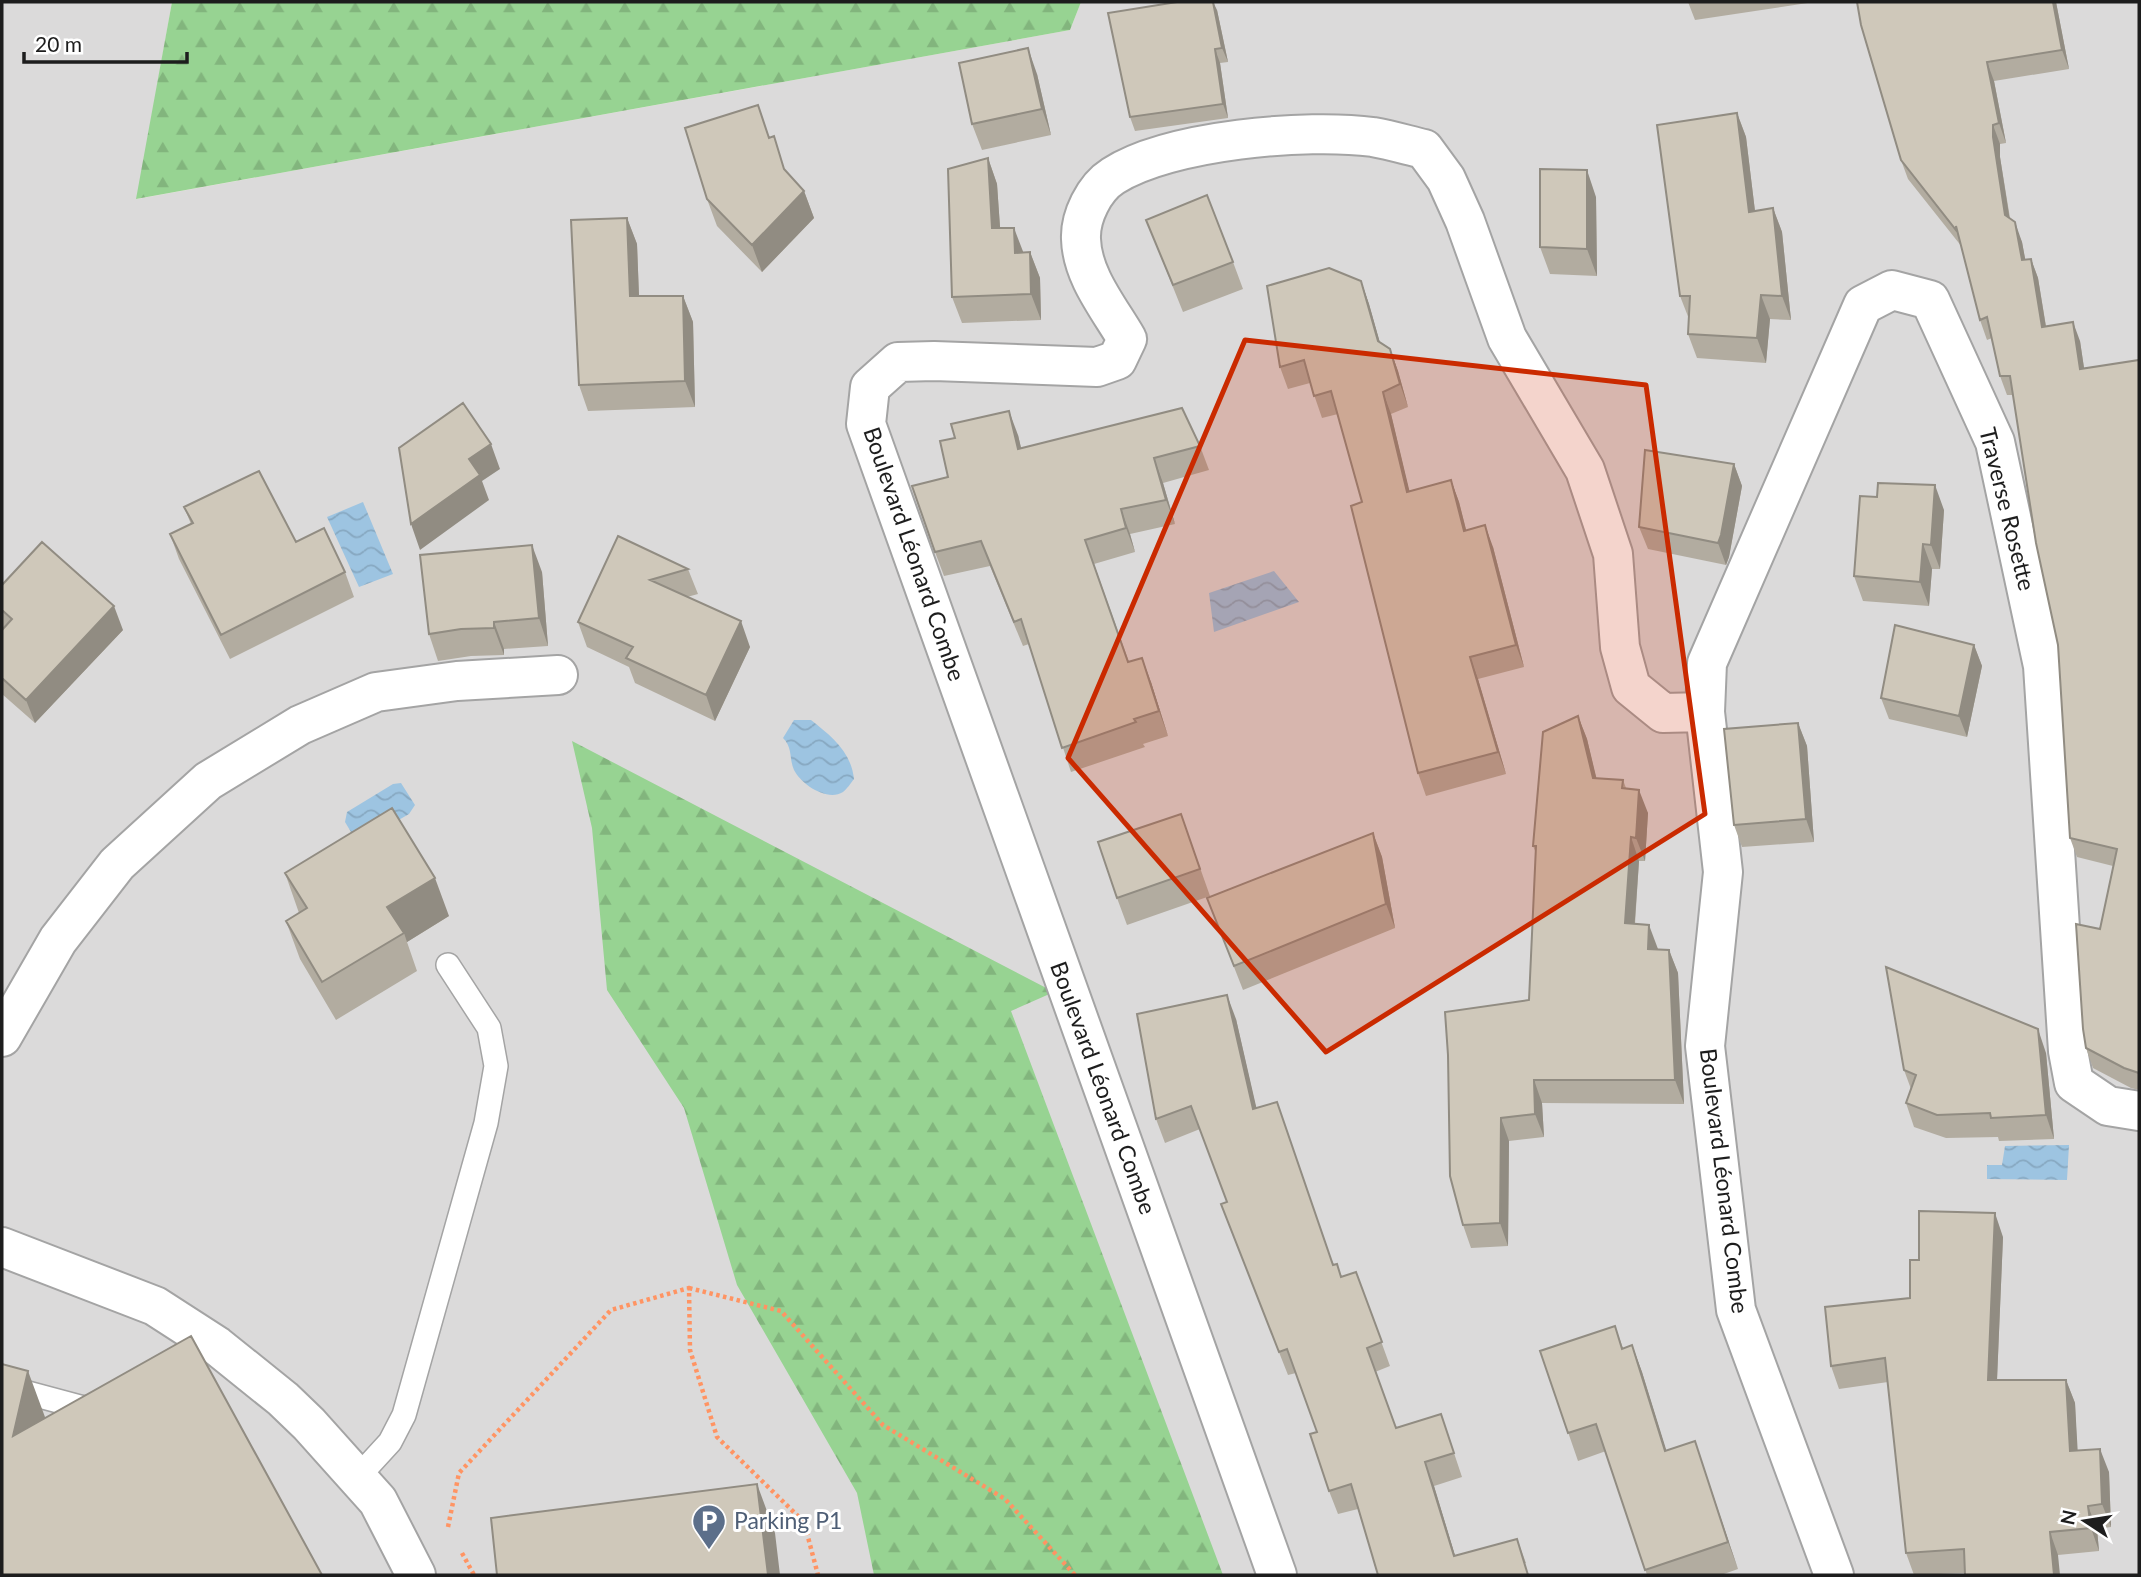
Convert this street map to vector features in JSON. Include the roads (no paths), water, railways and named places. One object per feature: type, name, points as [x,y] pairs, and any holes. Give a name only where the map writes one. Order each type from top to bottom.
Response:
[{"type":"street","name":"Boulevard Léonard Combe","points":[[1277,1575],[866,424],[870,387],[898,362],[1097,367],[1117,360],[1127,339],[1086,271],[1080,239],[1085,209],[1111,177],[1150,159],[1231,140],[1311,134],[1373,137],[1424,149],[1446,179],[1465,221],[1507,338],[1585,470],[1613,554],[1620,647],[1631,687],[1663,713],[1705,712],[1723,872],[1705,1046],[1736,1310],[1834,1575]]},
{"type":"street","name":"Traverse Rosette","points":[[1705,712],[1707,663],[1863,305],[1892,290],[1930,300],[1995,442],[2043,666],[2067,1051],[2074,1083],[2108,1106],[2139,1111]]},
{"type":"street","points":[[2,1037],[58,940],[117,864],[208,781],[300,725],[376,692],[457,681],[558,675]]},
{"type":"street","points":[[2,1247],[155,1306],[205,1353],[284,1399],[367,1489],[412,1568]]},
{"type":"lane","points":[[367,1489],[404,1415],[486,1123],[496,1066],[489,1028],[448,965]]},
{"type":"lane","points":[[2,1386],[85,1408],[122,1404]]},
{"type":"water","points":[[363,502],[393,574],[359,587],[327,517]]},
{"type":"water","points":[[1274,571],[1299,602],[1214,632],[1209,593]]},
{"type":"water","points":[[794,720],[811,720],[833,738],[844,752],[854,779],[843,792],[830,795],[822,793],[808,786],[797,775],[783,738]]},
{"type":"water","points":[[401,783],[415,805],[409,814],[364,840],[354,837],[345,822],[347,812],[393,784]]},
{"type":"water","points":[[2069,1145],[2067,1180],[1987,1179],[1987,1165],[2002,1165],[2005,1146]]},
{"type":"place","name":"Parking P1","points":[[709,1551]]}]
